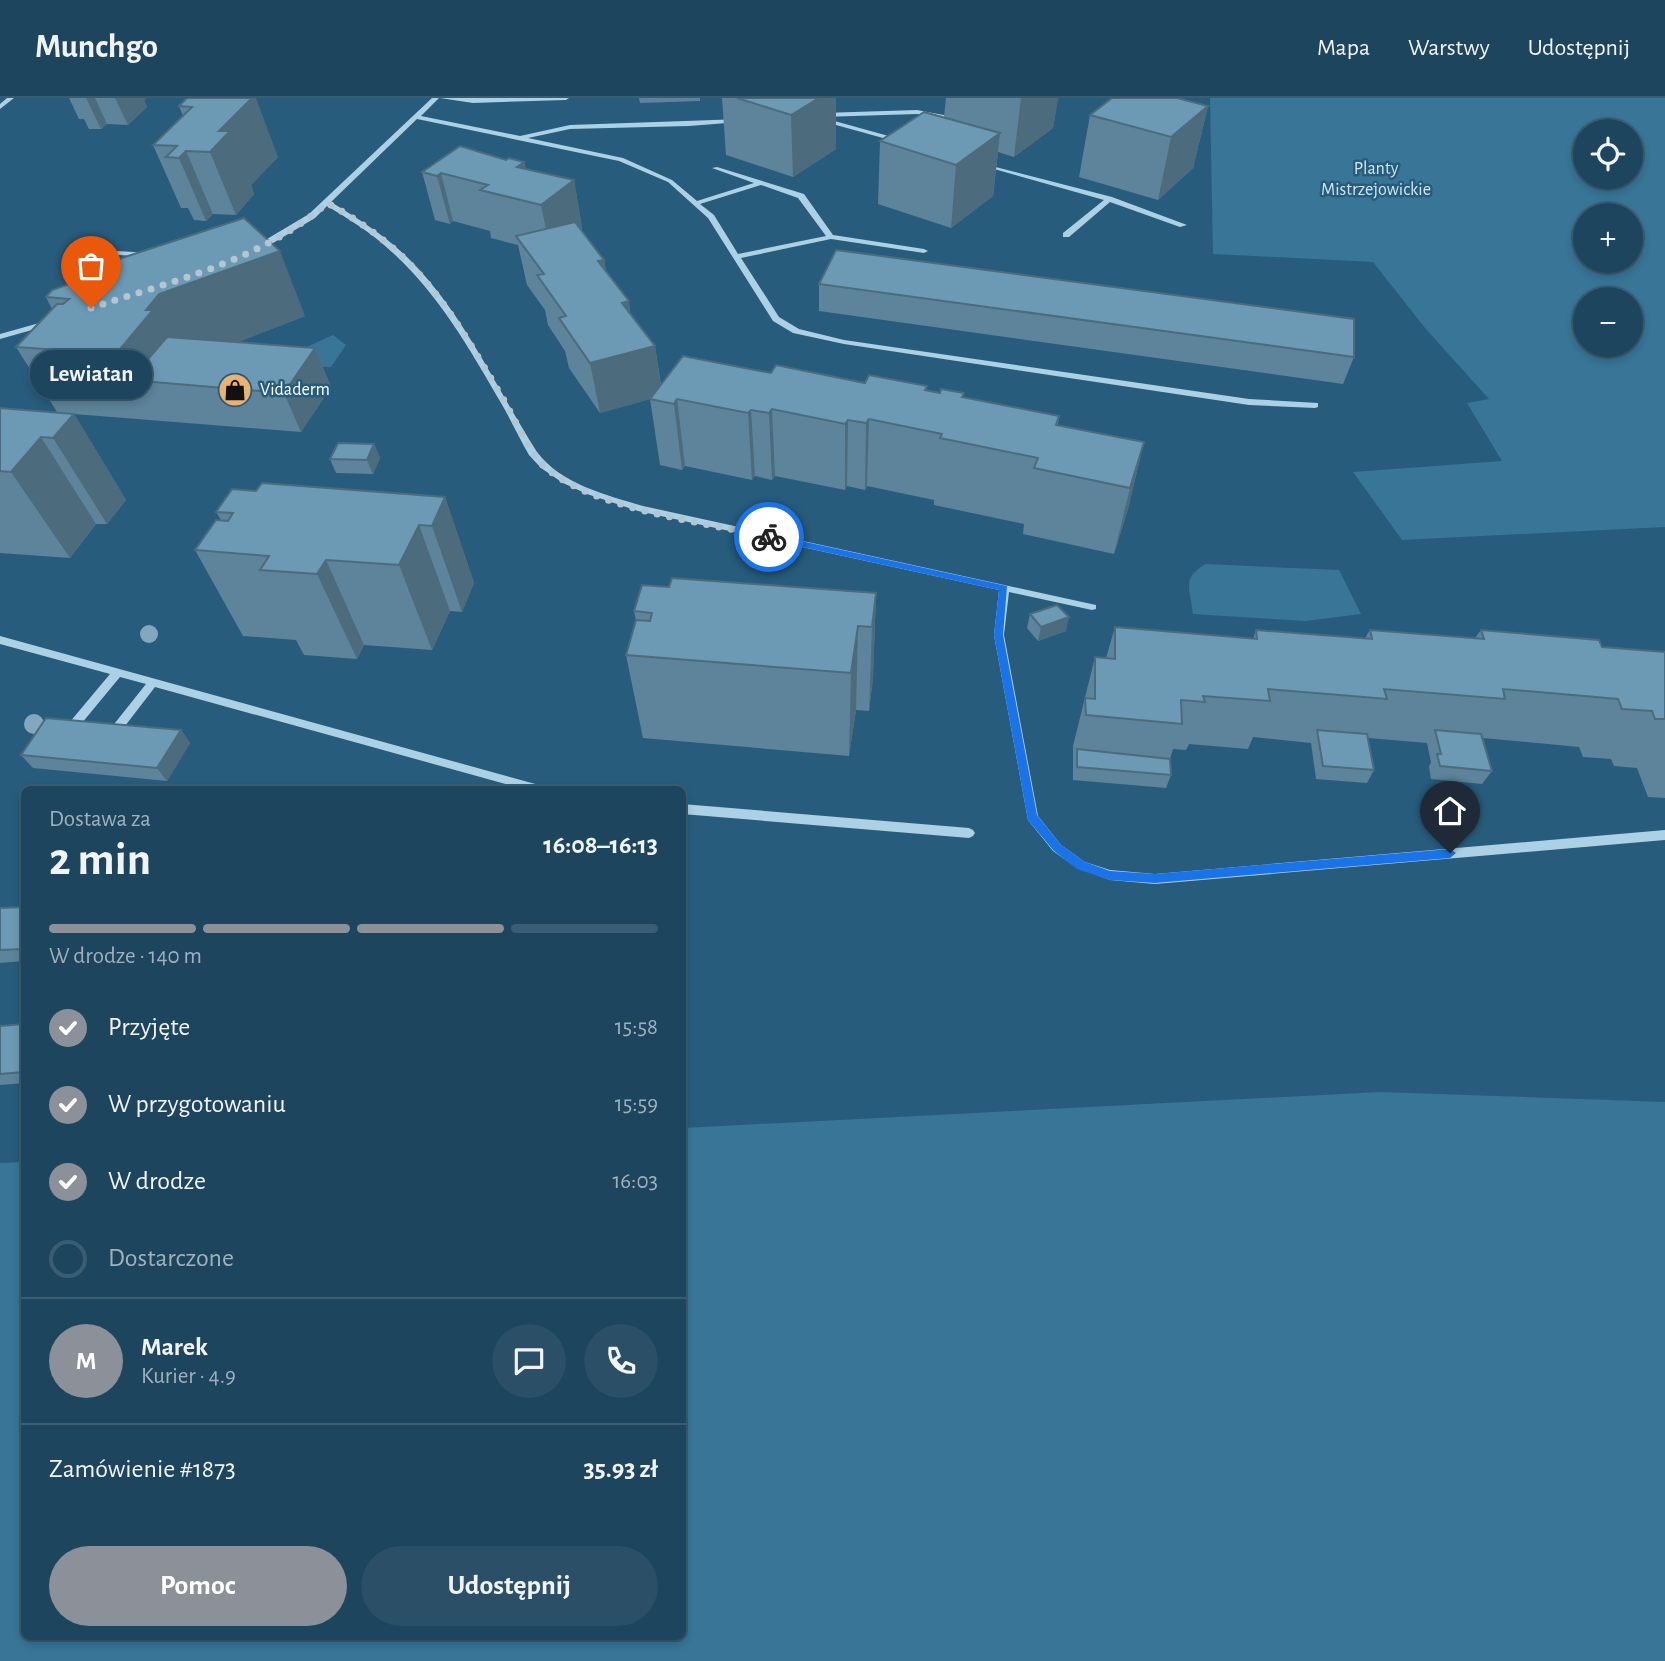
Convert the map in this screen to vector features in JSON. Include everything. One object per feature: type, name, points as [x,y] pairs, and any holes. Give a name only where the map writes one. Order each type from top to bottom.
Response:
[{"type":"street","points":[[0,107],[11,98]]},
{"type":"street","points":[[252,252],[297,227],[327,203],[436,98]]},
{"type":"street","points":[[443,98],[473,101],[566,98]]},
{"type":"street","points":[[912,145],[808,116],[917,112],[951,117]]},
{"type":"street","points":[[416,117],[621,159],[670,181],[712,217],[776,319],[818,337],[1250,402],[1315,405]]},
{"type":"street","points":[[519,138],[570,127],[745,120]]},
{"type":"street","points":[[682,123],[728,132]]},
{"type":"street","points":[[978,163],[1109,199],[1183,225]]},
{"type":"street","points":[[715,168],[802,196],[831,237]]},
{"type":"street","points":[[696,203],[763,183]]},
{"type":"street","points":[[1066,235],[1109,199]]},
{"type":"street","points":[[327,203],[381,236],[428,281],[453,314],[542,465],[585,492],[641,509],[1092,607]]},
{"type":"street","points":[[737,256],[831,237],[923,251]]},
{"type":"street","points":[[119,253],[163,256]]},
{"type":"street","points":[[0,337],[57,320]]},
{"type":"street","points":[[1004,588],[999,635],[1032,817],[1058,848],[1081,865],[1110,875],[1155,878],[1665,835]]},
{"type":"street","points":[[0,640],[528,786]]},
{"type":"street","points":[[68,732],[118,672]]},
{"type":"street","points":[[111,736],[155,681]]},
{"type":"street","points":[[686,809],[969,833]]},
{"type":"green space","name":"Planty Mistrzejowickie","points":[[1210,98],[1665,98],[1665,527],[1402,540],[1353,472],[1502,461],[1467,403],[1489,399],[1425,328],[1373,262],[1213,254]]},
{"type":"green space","points":[[333,335],[346,345],[331,367],[283,366],[289,355]]},
{"type":"green space","points":[[1206,564],[1339,570],[1361,614],[1305,621],[1193,614],[1190,579]]},
{"type":"green space","points":[[1380,1092],[1665,1102],[1665,1661],[0,1661],[0,1163],[21,1162],[21,1640],[686,1640],[686,1128]]},
{"type":"building","points":[[187,98],[252,98],[219,131],[230,131],[210,152],[186,151],[179,158],[166,157],[177,146],[153,145],[192,107],[179,106]]},
{"type":"building","points":[[737,98],[819,98],[791,115]]},
{"type":"building","points":[[1112,98],[1177,98],[1208,106],[1171,137],[1090,115]]},
{"type":"building","points":[[924,112],[1000,133],[956,165],[880,141]]},
{"type":"building","points":[[460,146],[506,160],[509,158],[524,162],[517,167],[574,180],[541,205],[480,190],[488,185],[441,173],[437,176],[422,172]]},
{"type":"building","points":[[244,218],[280,251],[159,294],[146,310],[153,310],[116,354],[16,347],[57,304],[63,304],[69,299],[46,297],[52,290],[72,283],[67,276]]},
{"type":"building","points":[[575,222],[604,260],[598,261],[629,301],[622,303],[655,346],[590,363],[559,318],[566,316],[537,275],[544,274],[516,236]]},
{"type":"building","points":[[836,250],[1354,319],[1354,357],[819,284]]},
{"type":"building","points":[[167,337],[315,348],[284,393],[130,380]]},
{"type":"building","points":[[683,356],[771,373],[776,365],[865,383],[869,375],[927,386],[925,390],[940,393],[941,389],[964,393],[962,397],[1059,416],[1056,425],[1144,442],[1130,488],[1034,468],[1038,458],[940,438],[942,434],[869,419],[866,423],[848,420],[845,424],[772,409],[769,413],[751,410],[748,413],[677,399],[674,404],[650,399]]},
{"type":"building","points":[[0,408],[74,414],[53,438],[41,437],[11,472],[0,471]]},
{"type":"building","points":[[338,443],[374,444],[367,460],[330,459]]},
{"type":"building","points":[[262,483],[445,497],[432,526],[419,525],[399,565],[326,560],[317,574],[260,570],[269,556],[195,550],[216,520],[228,521],[233,513],[216,512],[232,489],[256,491]]},
{"type":"building","points":[[672,578],[876,593],[872,627],[858,626],[851,673],[626,655],[636,620],[650,621],[652,613],[634,611],[642,585],[669,587]]},
{"type":"building","points":[[1057,605],[1069,617],[1041,627],[1030,614]]},
{"type":"building","points":[[1115,627],[1257,639],[1256,630],[1372,639],[1370,630],[1484,639],[1481,630],[1599,640],[1602,647],[1665,652],[1665,719],[1655,719],[1652,711],[1622,709],[1618,699],[1503,689],[1505,699],[1384,689],[1387,699],[1268,689],[1270,701],[1203,696],[1205,702],[1181,700],[1182,724],[1086,715],[1085,698],[1095,699],[1095,657],[1115,659]]},
{"type":"building","points":[[46,718],[181,730],[157,768],[21,755]]},
{"type":"building","points":[[1317,730],[1367,734],[1374,770],[1323,766]]},
{"type":"building","points":[[1435,730],[1481,734],[1492,771],[1440,766],[1437,754],[1441,754]]},
{"type":"building","points":[[1077,749],[1170,759],[1171,775],[1077,767]]},
{"type":"building","points":[[21,907],[21,949],[0,950],[0,908]]},
{"type":"building","points":[[21,1024],[21,1072],[0,1074],[0,1026]]},
{"type":"way so far","points":[[91,308],[208,269],[264,247],[297,227],[327,203],[381,236],[428,281],[453,314],[542,465],[585,492],[641,509],[769,537]]},
{"type":"place","name":"Lewiatan","points":[[91,308]]},
{"type":"place","name":"Vidaderm","points":[[235,390]]},
{"type":"route","points":[[769,537],[1004,588],[999,635],[1032,817],[1058,848],[1081,865],[1110,875],[1155,878],[1450,853]]}]
